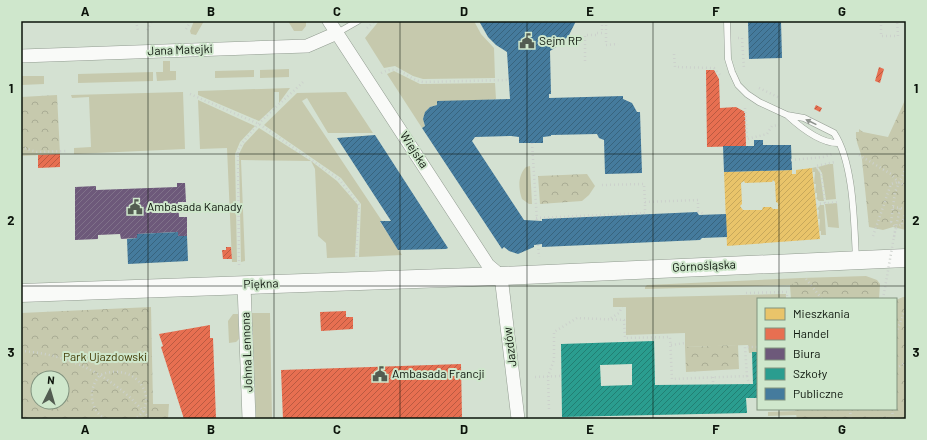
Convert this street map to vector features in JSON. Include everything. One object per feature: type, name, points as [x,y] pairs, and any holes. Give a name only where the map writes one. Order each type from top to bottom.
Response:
[{"type":"street","name":"Wiejska","points":[[329,21],[488,265],[501,276]]},
{"type":"street","name":"Jana Matejki","points":[[21,56],[307,46],[338,33]]},
{"type":"street","name":"Górnośląska","points":[[501,276],[856,259],[906,258]]},
{"type":"street","name":"Piękna","points":[[21,293],[501,276]]},
{"type":"street","name":"Jazdów","points":[[501,276],[518,419]]},
{"type":"street","name":"Johna Lennona","points":[[244,285],[249,419]]},
{"type":"lane","points":[[338,33],[358,21]]},
{"type":"lane","points":[[727,21],[728,59],[738,85],[759,102],[787,115],[804,118],[834,133],[846,162],[849,177],[856,259]]},
{"type":"lane","points":[[787,115],[799,127],[830,142],[839,143]]},
{"type":"path","points":[[136,21],[138,31]]},
{"type":"path","points":[[147,30],[152,21]]},
{"type":"path","points":[[186,29],[191,21]]},
{"type":"path","points":[[585,61],[585,35],[597,35],[597,33],[602,33],[602,21]]},
{"type":"path","points":[[606,21],[606,45],[618,44]]},
{"type":"path","points":[[881,21],[881,36],[898,36],[897,21]]},
{"type":"path","points":[[727,38],[742,38],[743,64],[746,75]]},
{"type":"path","points":[[381,73],[388,69],[397,69],[418,81],[423,82],[509,80]]},
{"type":"path","points":[[239,265],[237,154],[241,145],[259,124],[304,81]]},
{"type":"path","points":[[754,84],[784,100]]},
{"type":"path","points":[[190,94],[259,124],[339,179],[360,204],[356,260]]},
{"type":"path","points":[[532,143],[536,219],[645,213],[644,184],[602,185]]},
{"type":"path","points":[[21,147],[37,152],[68,151]]},
{"type":"path","points":[[791,160],[823,157],[832,154]]},
{"type":"path","points":[[859,155],[891,174],[898,182],[906,186]]},
{"type":"path","points":[[825,203],[821,173],[816,166],[835,162]]},
{"type":"path","points":[[896,228],[891,222],[895,192],[898,182],[906,168]]},
{"type":"path","points":[[873,236],[891,184],[898,182]]},
{"type":"path","points":[[645,202],[698,200],[698,211],[704,214]]},
{"type":"path","points":[[816,204],[839,202]]},
{"type":"path","points":[[883,298],[896,228],[902,224],[906,210],[893,207]]},
{"type":"path","points":[[894,237],[900,208]]},
{"type":"path","points":[[538,245],[539,257]]},
{"type":"path","points":[[808,280],[821,298]]},
{"type":"path","points":[[746,293],[787,292],[787,298]]},
{"type":"path","points":[[611,318],[619,313],[622,307]]},
{"type":"path","points":[[897,330],[906,308]]},
{"type":"path","points":[[549,409],[548,376],[554,360],[554,332],[577,318],[611,318],[624,320],[626,338],[670,337],[672,379],[747,376]]},
{"type":"path","points":[[671,344],[685,343]]},
{"type":"path","points":[[749,384],[745,347],[757,347]]},
{"type":"path","points":[[21,351],[64,358],[88,368],[128,396],[150,419]]},
{"type":"path","points":[[897,368],[906,362]]},
{"type":"path","points":[[105,419],[97,412],[92,400],[92,386],[100,375],[115,370],[124,371],[138,380],[145,394],[143,411],[135,419]]},
{"type":"path","points":[[535,377],[561,376]]},
{"type":"path","points":[[713,377],[713,384]]},
{"type":"path","points":[[858,419],[893,419]]},
{"type":"green space","points":[[194,21],[204,21],[196,35],[191,34],[190,31]]},
{"type":"green space","points":[[288,21],[306,21],[306,26],[302,31],[294,31]]},
{"type":"green space","points":[[379,21],[474,21],[481,34],[494,48],[495,78],[423,79],[413,76],[395,66],[384,68],[365,38]]},
{"type":"green space","points":[[163,61],[170,61],[170,71],[176,71],[176,80],[157,81],[156,72],[163,72]]},
{"type":"green space","points":[[289,69],[289,77],[260,78],[260,70]]},
{"type":"green space","points":[[254,70],[254,77],[215,78],[215,71]]},
{"type":"green space","points":[[394,71],[420,84],[495,83],[496,99],[432,106],[425,112],[425,126],[422,128],[387,74]]},
{"type":"green space","points":[[153,72],[153,81],[78,83],[78,74]]},
{"type":"green space","points":[[21,76],[44,76],[44,84],[21,85]]},
{"type":"green space","points":[[290,88],[279,103],[279,92],[274,92],[274,107],[259,121],[198,95],[198,91]]},
{"type":"green space","points":[[183,92],[185,149],[74,154],[74,148],[91,147],[89,97],[72,98],[71,95]]},
{"type":"green space","points":[[346,92],[373,133],[328,133],[307,98],[302,101],[382,221],[380,222],[402,255],[359,257],[361,204],[341,178],[264,125],[297,93]]},
{"type":"green space","points":[[57,95],[60,154],[21,156],[21,97]]},
{"type":"green space","points":[[906,98],[906,230],[893,227],[883,230],[869,227],[862,160],[856,139],[856,132],[859,132],[859,129],[863,132],[888,137]]},
{"type":"green space","points":[[198,100],[255,126],[240,142],[235,154],[237,262],[232,262],[227,148],[200,149]]},
{"type":"green space","points":[[259,128],[311,161],[241,160],[245,261],[241,262],[239,154],[244,144]]},
{"type":"green space","points":[[311,161],[337,181],[358,205],[355,257],[327,258],[326,243],[318,236],[315,169]]},
{"type":"green space","points":[[833,164],[836,199],[826,200],[822,173],[818,167]]},
{"type":"green space","points":[[530,166],[532,204],[529,204],[522,199],[519,186],[523,170]]},
{"type":"green space","points":[[816,167],[820,173],[824,201],[819,201],[816,198],[816,184],[814,184],[815,172],[813,172],[812,168]]},
{"type":"green space","points":[[587,174],[595,186],[589,195],[582,201],[540,204],[538,176]]},
{"type":"green space","points":[[837,203],[839,228],[828,227],[825,204]]},
{"type":"green space","points":[[820,205],[824,205],[826,235],[821,235],[821,231],[819,231],[820,219],[818,219],[819,210],[817,209]]},
{"type":"green space","points":[[866,276],[877,280],[880,284],[879,298],[791,298],[791,285],[801,278]]},
{"type":"green space","points":[[801,278],[805,282],[792,298],[790,285],[645,289],[647,285]]},
{"type":"green space","points":[[786,294],[786,298],[757,298],[757,352],[749,353],[748,345],[685,347],[685,333],[626,335],[626,307],[613,307],[613,298]]},
{"type":"green space","points":[[906,297],[906,419],[797,419],[795,410],[897,410],[897,300]]},
{"type":"green space","name":"Park Ujazdowski","points":[[151,307],[153,404],[169,404],[168,419],[21,419],[21,313]]},
{"type":"green space","points":[[252,313],[270,313],[272,419],[256,419]]},
{"type":"green space","points":[[233,314],[238,314],[239,339],[236,342],[229,343],[228,321]]},
{"type":"green space","points":[[738,345],[739,369],[686,372],[685,347]]},
{"type":"green space","points":[[795,411],[797,415],[768,416],[768,412]]},
{"type":"building: Mieszkania","points":[[812,168],[820,239],[727,246],[724,172],[792,170],[792,174],[796,174],[796,170]],"holes":[[[773,180],[775,182],[776,202],[778,203],[778,209],[763,207],[762,210],[743,210],[740,206],[742,204],[741,183],[744,181],[745,183],[772,182]]]},
{"type":"building: Handel","points":[[879,67],[884,69],[880,83],[875,81]]},
{"type":"building: Handel","points":[[706,70],[714,70],[719,79],[720,108],[736,107],[745,112],[746,146],[707,147]]},
{"type":"building: Handel","points":[[816,105],[822,108],[820,112],[814,109]]},
{"type":"building: Handel","points":[[60,154],[60,167],[38,168],[38,155]]},
{"type":"building: Handel","points":[[226,247],[231,247],[232,259],[223,259],[222,250],[226,250]]},
{"type":"building: Handel","points":[[346,311],[346,317],[353,317],[353,329],[321,331],[320,312]]},
{"type":"building: Handel","points":[[210,325],[210,338],[213,338],[216,419],[184,419],[161,347],[163,346],[159,334]]},
{"type":"building: Handel","points":[[461,364],[462,417],[402,419],[283,419],[281,370]]},
{"type":"building: Biura","points":[[177,183],[185,183],[186,202],[178,202],[179,217],[187,217],[187,236],[178,236],[178,232],[137,234],[137,238],[121,239],[120,234],[98,235],[98,239],[75,240],[75,187],[96,186],[96,190],[177,187]]},
{"type":"building: Szkoły","points":[[654,337],[655,385],[753,384],[752,352],[757,352],[757,398],[746,398],[747,413],[562,417],[561,344],[654,341]],"holes":[[[632,364],[632,385],[601,386],[600,365]]]},
{"type":"building: Publiczne","points":[[479,21],[576,21],[569,35],[561,44],[550,51],[551,94],[549,94],[549,98],[623,96],[623,99],[632,103],[637,112],[640,112],[642,173],[605,174],[604,140],[599,138],[597,134],[551,135],[543,137],[543,143],[519,143],[519,137],[511,136],[475,137],[472,141],[524,220],[542,221],[542,219],[697,212],[699,215],[726,214],[727,237],[702,238],[700,240],[542,247],[542,244],[534,245],[534,247],[518,254],[509,251],[504,247],[502,249],[422,128],[425,126],[423,119],[425,112],[430,107],[437,105],[437,101],[510,99],[507,52],[496,45],[488,37]]},
{"type":"building: Publiczne","points":[[748,21],[781,21],[782,58],[749,59]]},
{"type":"building: Publiczne","points":[[375,135],[448,248],[398,250],[380,221],[391,221],[337,138]]},
{"type":"building: Publiczne","points":[[754,140],[763,140],[763,145],[791,145],[792,170],[724,172],[723,146],[754,146]]},
{"type":"building: Publiczne","points":[[178,232],[178,236],[187,236],[188,261],[128,264],[127,239],[137,238],[137,234]]},
{"type":"place","name":"Sejm RP","points":[[527,41]]},
{"type":"place","name":"Ambasada Kanady","points":[[135,207]]},
{"type":"place","name":"Ambasada Francji","points":[[380,374]]}]
